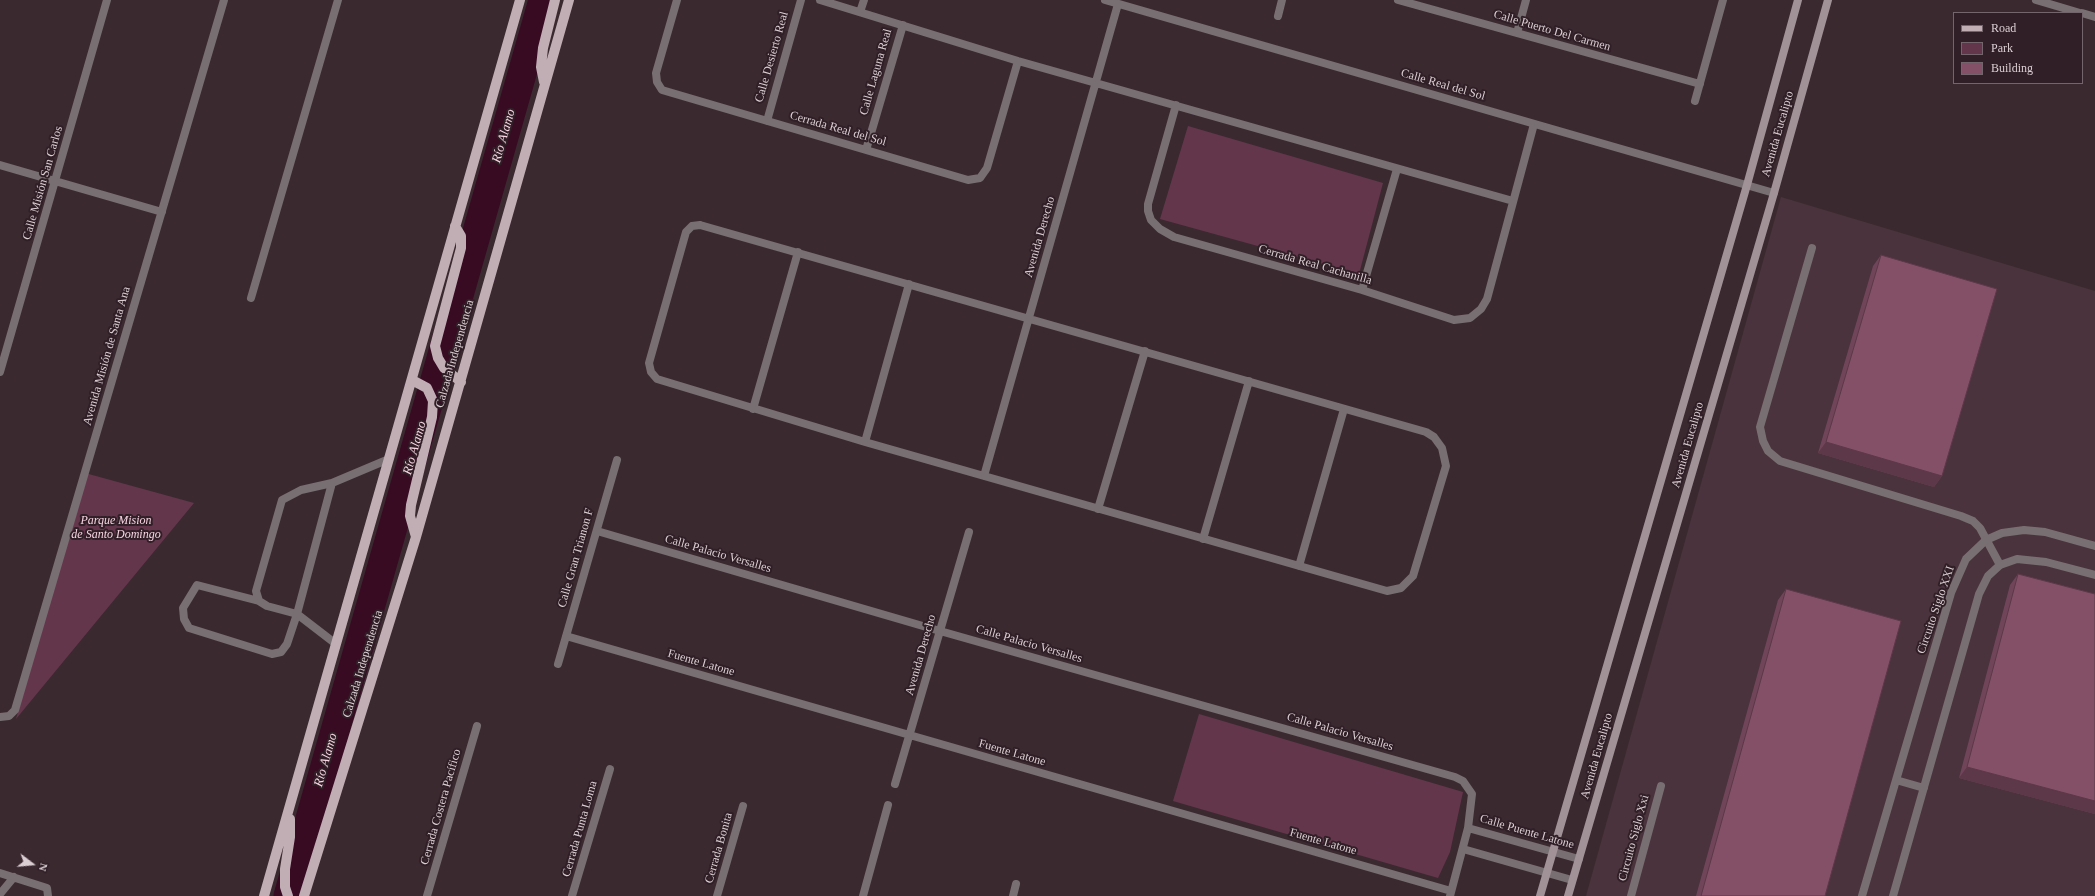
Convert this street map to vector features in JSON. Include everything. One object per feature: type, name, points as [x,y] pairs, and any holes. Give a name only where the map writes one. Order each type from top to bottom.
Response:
[{"type":"main road","points":[[264,896],[520,0]]},
{"type":"main road","points":[[545,84],[541,67],[543,48],[555,0]]},
{"type":"main road","name":"Calzada Independencia","points":[[304,896],[416,537],[569,0]]},
{"type":"main road","points":[[455,226],[461,236],[461,248],[435,346],[438,358],[444,368],[461,382]]},
{"type":"main road","points":[[412,380],[427,388],[433,401],[432,417],[410,505],[410,516],[416,537]]},
{"type":"main road","points":[[288,896],[285,887],[285,869],[290,837],[289,807]]},
{"type":"street","name":"Calle Misión San Carlos","points":[[0,372],[107,0]]},
{"type":"street","name":"Avenida Misión de Santa Ana","points":[[4,716],[15,710],[224,0]]},
{"type":"street","points":[[251,298],[338,0]]},
{"type":"street","name":"Cerrada Real del Sol","points":[[676,0],[656,73],[656,82],[662,90],[968,180],[980,178],[987,168],[1018,61]]},
{"type":"street","name":"Calle Desierto Real","points":[[767,120],[801,0]]},
{"type":"street","points":[[820,0],[848,4],[860,12],[903,24],[1018,61],[1513,201]]},
{"type":"street","points":[[860,12],[864,0]]},
{"type":"street","name":"Calle Real del Sol","points":[[1105,0],[1774,194]]},
{"type":"street","points":[[1278,16],[1282,0]]},
{"type":"street","name":"Calle Puerto Del Carmen","points":[[1401,0],[1700,84]]},
{"type":"street","points":[[1517,33],[1526,0]]},
{"type":"street","points":[[1695,101],[1723,0]]},
{"type":"street","name":"Avenida Eucalipto","points":[[1540,896],[1747,186],[1798,0]]},
{"type":"street","name":"Avenida Eucalipto","points":[[1568,896],[1774,194],[1828,0]]},
{"type":"street","points":[[2036,0],[2051,2],[2078,12]]},
{"type":"street","name":"Avenida Derecho","points":[[984,476],[1118,4]]},
{"type":"street","points":[[2083,14],[2095,17]]},
{"type":"street","name":"Calle Laguna Real","points":[[866,150],[903,24]]},
{"type":"street","name":"Cerrada Real Cachanilla","points":[[1176,106],[1148,204],[1148,211],[1151,220],[1160,229],[1174,237],[1362,290],[1454,320],[1470,318],[1481,309],[1487,299],[1534,124]]},
{"type":"street","points":[[0,165],[162,212]]},
{"type":"street","points":[[1362,290],[1397,168]]},
{"type":"street","points":[[700,225],[909,284],[1426,432],[1434,437],[1442,448],[1446,466],[1413,576],[1401,588],[1387,591],[752,409],[657,379],[651,372],[649,363],[686,232],[692,226],[700,225]]},
{"type":"street","points":[[1812,248],[1760,427],[1763,441],[1768,451],[1780,462],[1961,516],[1973,522],[1980,528],[2000,565]]},
{"type":"street","points":[[752,409],[798,252]]},
{"type":"street","points":[[865,442],[909,284]]},
{"type":"street","points":[[1098,509],[1145,352]]},
{"type":"street","points":[[1203,539],[1249,381]]},
{"type":"street","points":[[1299,566],[1344,409]]},
{"type":"street","points":[[259,601],[256,591],[282,500],[301,490],[332,483],[389,459]]},
{"type":"street","name":"Calle Gran Trianon F","points":[[558,664],[617,460]]},
{"type":"street","points":[[332,483],[297,614],[287,644],[281,652],[272,654],[190,628],[184,619],[183,608],[197,585],[259,601],[267,606],[297,614],[336,644]]},
{"type":"street","name":"Circuito Siglo XXI","points":[[1862,896],[1951,593],[1966,560],[1986,540],[2002,533],[2024,530],[2045,532],[2095,546]]},
{"type":"street","name":"Calle Palacio Versalles","points":[[597,531],[940,631],[1455,777]]},
{"type":"street","name":"Avenida Derecho","points":[[896,784],[969,532]]},
{"type":"street","points":[[1893,896],[1978,594],[1988,576],[2000,565],[2018,559],[2039,561],[2095,576]]},
{"type":"street","name":"Fuente Latone","points":[[566,636],[1451,893]]},
{"type":"street","name":"Cerrada Costera Pacífico","points":[[427,896],[477,726]]},
{"type":"street","name":"Cerrada Punta Loma","points":[[572,896],[610,769]]},
{"type":"street","name":"Calle Puente Latone","points":[[1451,893],[1468,828],[1472,794],[1463,781],[1455,777]]},
{"type":"street","points":[[1896,780],[1924,788]]},
{"type":"street","name":"Circuito Siglo Xxi","points":[[1631,896],[1661,786]]},
{"type":"street","points":[[863,896],[888,805]]},
{"type":"street","name":"Cerrada Bonita","points":[[717,896],[743,806]]},
{"type":"street","name":"Calle Puente Latone","points":[[1468,828],[1579,859]]},
{"type":"street","points":[[1463,849],[1572,880]]},
{"type":"street","points":[[0,873],[47,888],[48,895]]},
{"type":"street","points":[[0,894],[14,877]]},
{"type":"street","points":[[1013,896],[1016,884]]},
{"type":"shaded area","points":[[1781,197],[2095,291],[2095,896],[1586,896]]},
{"type":"green space","points":[[1188,126],[1383,183],[1359,274],[1160,219]]},
{"type":"green space","name":"Parque Mision de Santo Domingo","points":[[85,473],[194,503],[16,719]]},
{"type":"green space","points":[[1199,714],[1463,792],[1450,852],[1438,878],[1173,801]]},
{"type":"building","points":[[1881,255],[1997,289],[1942,476],[1826,442]]},
{"type":"building","points":[[2018,574],[2095,594],[2095,801],[1967,767]]},
{"type":"building","points":[[1786,589],[1901,621],[1825,896],[1701,896]]},
{"type":"waterway","name":"Río Alamo","points":[[288,896],[543,0]]}]
